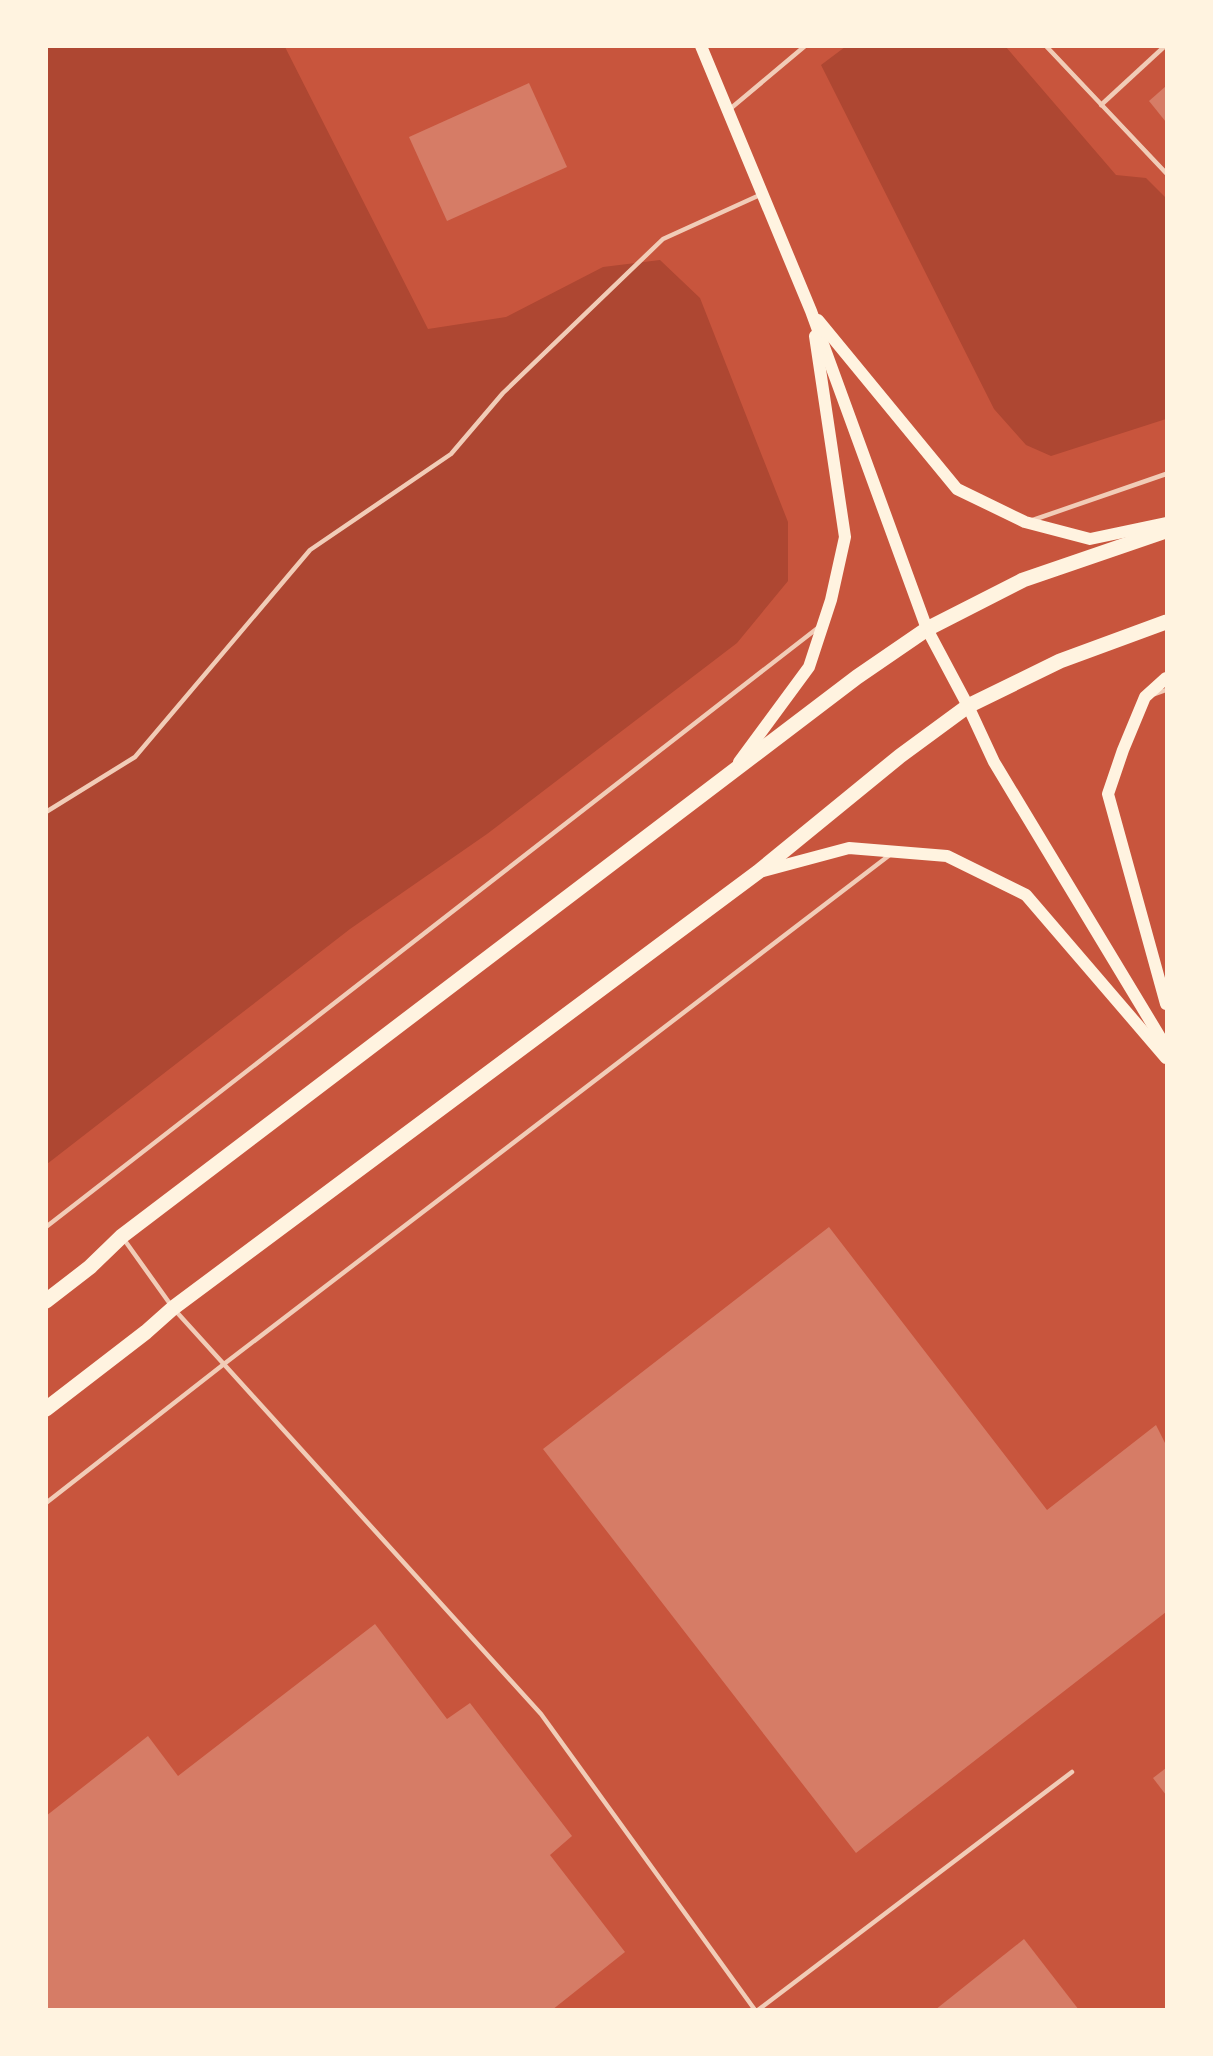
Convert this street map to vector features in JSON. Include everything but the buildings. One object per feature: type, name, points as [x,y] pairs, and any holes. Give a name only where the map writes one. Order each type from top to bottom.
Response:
[{"type":"main road","points":[[701,46],[811,311],[927,629],[968,705],[994,762],[1167,1047]]},
{"type":"main road","points":[[811,311],[957,489],[1025,522],[1090,539],[1167,523]]},
{"type":"main road","points":[[733,771],[809,668],[831,600],[845,537],[811,311]]},
{"type":"main road","points":[[46,1301],[90,1267],[122,1236],[733,771],[858,677],[927,629],[1023,580],[1167,531]]},
{"type":"main road","points":[[46,1409],[146,1332],[173,1308],[758,872],[900,756],[968,705],[1060,661],[1167,622]]},
{"type":"main road","points":[[1167,678],[1145,698],[1108,794],[1167,1005]]},
{"type":"main road","points":[[758,872],[849,848],[947,856],[1026,895],[1167,1058]]},
{"type":"lane","points":[[728,111],[805,46]]},
{"type":"lane","points":[[1046,46],[1167,173]]},
{"type":"lane","points":[[1101,105],[1165,46]]},
{"type":"lane","points":[[46,812],[135,757],[310,550],[452,454],[503,393],[663,239],[762,194]]},
{"type":"lane","points":[[1025,522],[1167,474]]},
{"type":"lane","points":[[46,1227],[823,623]]},
{"type":"lane","points":[[1145,698],[1167,690]]},
{"type":"lane","points":[[46,1503],[894,851]]},
{"type":"lane","points":[[122,1236],[173,1308],[541,1714],[757,2010],[1072,1772]]},
{"type":"shaded area","points":[[47,47],[285,47],[428,329],[506,317],[603,267],[660,260],[700,298],[788,522],[788,581],[737,643],[487,834],[350,929],[47,1164]]},
{"type":"shaded area","points":[[845,47],[1006,47],[1116,175],[1146,178],[1166,198],[1166,419],[1051,456],[1026,445],[994,409],[821,65]]}]
